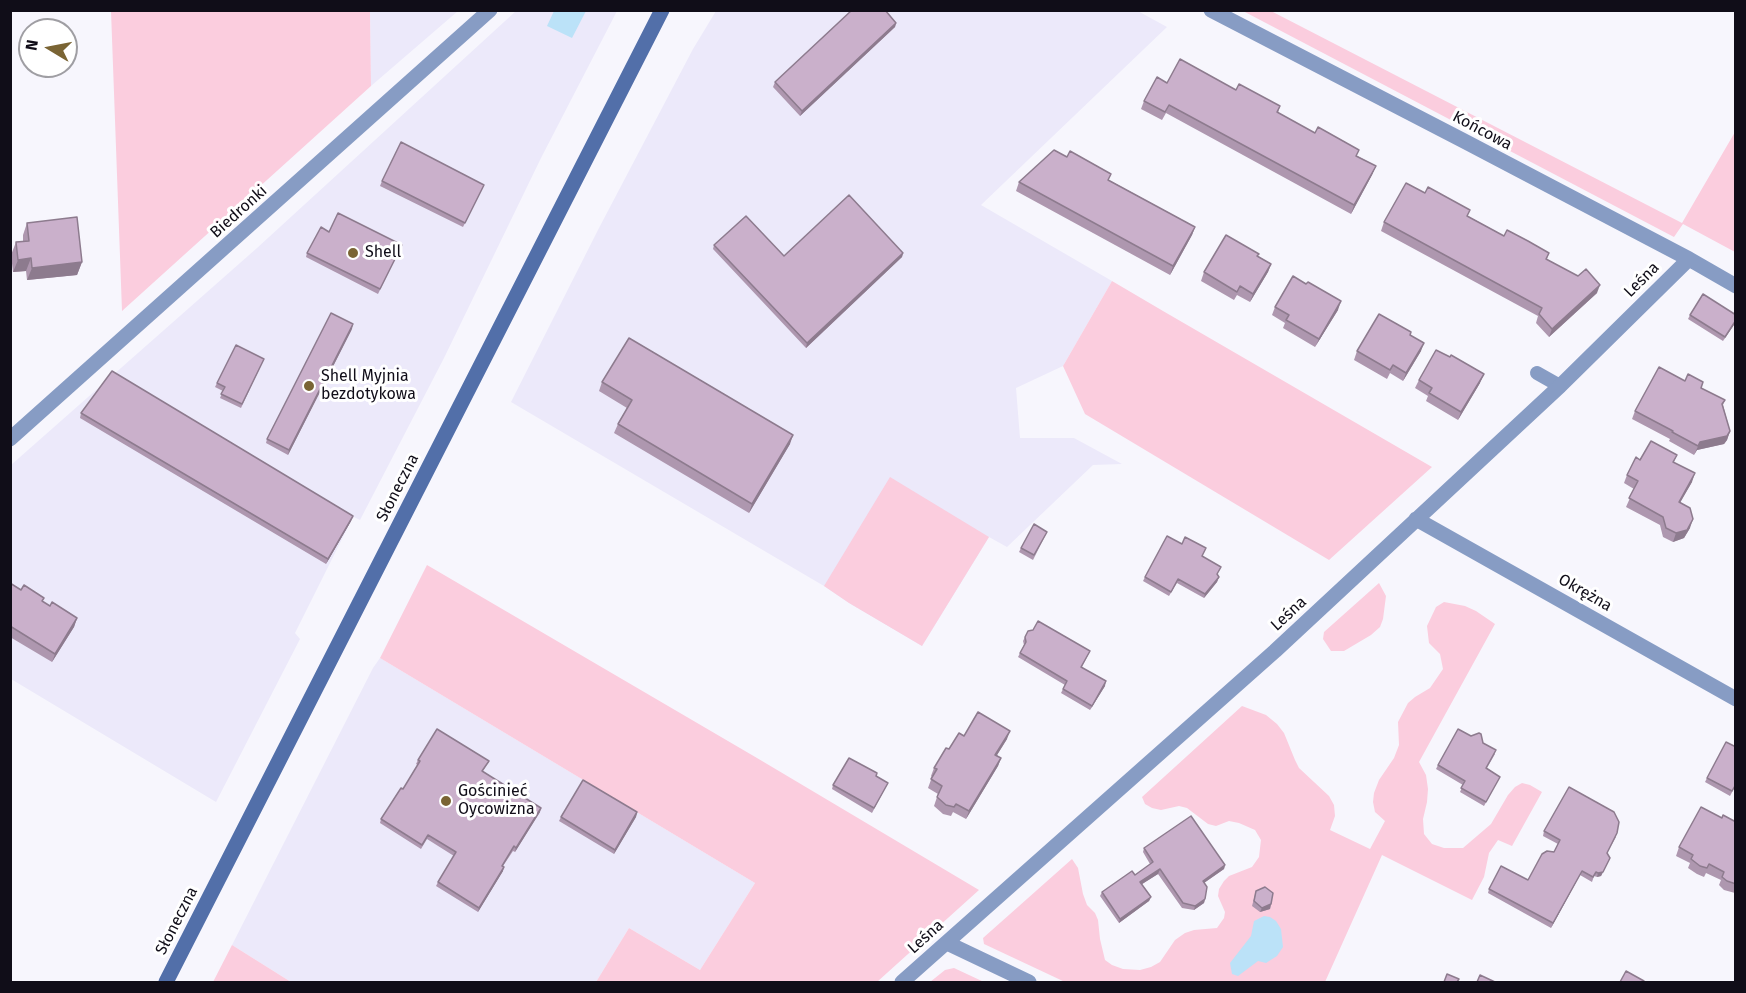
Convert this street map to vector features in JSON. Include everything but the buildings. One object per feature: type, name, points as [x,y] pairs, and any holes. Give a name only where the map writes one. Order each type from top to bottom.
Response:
[{"type":"main road","name":"Słoneczna","points":[[166,982],[662,10]]},
{"type":"street","name":"Biedronki","points":[[10,440],[490,10]]},
{"type":"street","name":"Końcowa","points":[[1211,10],[1689,259],[1736,286]]},
{"type":"street","name":"Leśna","points":[[902,982],[1275,651],[1560,386],[1689,259]]},
{"type":"street","name":"Okrężna","points":[[1416,519],[1736,699]]},
{"type":"street","points":[[947,943],[1029,982]]},
{"type":"lane","points":[[1536,373],[1560,386]]},
{"type":"shaded area","points":[[370,10],[458,11],[371,86]]},
{"type":"shaded area","points":[[1136,10],[1167,27],[981,205],[1112,281],[1063,366],[1016,388],[1020,438],[1074,438],[1122,464],[1093,465],[1007,547],[989,537],[922,646],[511,402],[599,228],[693,49],[716,11]]},
{"type":"shaded area","points":[[111,11],[370,11],[371,86],[122,311]]},
{"type":"shaded area","points":[[516,11],[617,11],[541,158],[444,358],[360,520],[354,517],[351,521],[295,633],[300,639],[216,802],[11,679],[11,465],[257,248]]},
{"type":"shaded area","points":[[1243,11],[1271,11],[1682,223],[1735,132],[1735,252],[1683,224],[1674,237]]},
{"type":"shaded area","points":[[1112,281],[1432,467],[1329,560],[1085,414],[1063,366]]},
{"type":"shaded area","points":[[890,477],[989,537],[922,646],[824,586]]},
{"type":"shaded area","points":[[427,565],[979,890],[877,982],[596,982],[629,928],[700,970],[755,883],[380,658]]},
{"type":"shaded area","points":[[1379,583],[1386,596],[1380,627],[1344,651],[1331,651],[1323,639],[1324,632]]},
{"type":"shaded area","points":[[1444,602],[1465,606],[1495,624],[1419,762],[1426,775],[1428,789],[1423,819],[1424,834],[1432,844],[1444,848],[1463,848],[1491,824],[1515,787],[1522,783],[1542,792],[1512,846],[1498,840],[1489,853],[1484,877],[1472,900],[1382,855],[1325,982],[1065,982],[984,944],[983,938],[1072,859],[1078,868],[1087,905],[1098,920],[1105,960],[1112,965],[1123,969],[1140,970],[1151,967],[1160,962],[1175,940],[1185,933],[1217,928],[1225,912],[1218,896],[1219,889],[1229,876],[1252,867],[1259,857],[1261,840],[1255,830],[1239,823],[1229,821],[1216,826],[1208,824],[1187,808],[1179,806],[1161,810],[1152,808],[1145,804],[1142,797],[1242,706],[1266,715],[1277,724],[1284,733],[1299,768],[1329,796],[1334,805],[1335,816],[1330,830],[1370,849],[1385,821],[1375,812],[1374,793],[1399,745],[1398,722],[1408,703],[1430,688],[1443,669],[1440,654],[1429,643],[1427,626],[1436,607]]},
{"type":"shaded area","points":[[380,658],[755,883],[700,970],[629,928],[596,982],[291,982],[232,945]]},
{"type":"shaded area","points":[[232,945],[291,982],[213,982]]},
{"type":"shaded area","points":[[954,968],[984,982],[930,982],[945,970]]},
{"type":"water","points":[[554,11],[586,11],[572,38],[547,26]]},
{"type":"water","points":[[1264,916],[1276,921],[1281,929],[1283,947],[1277,956],[1266,963],[1258,961],[1238,976],[1232,974],[1230,963],[1251,936],[1254,921]]},
{"type":"place","name":"Shell","points":[[353,253]]},
{"type":"place","name":"Shell Myjnia bezdotykowa","points":[[309,386]]},
{"type":"place","name":"Gościnieć Oycowizna","points":[[446,801]]}]
